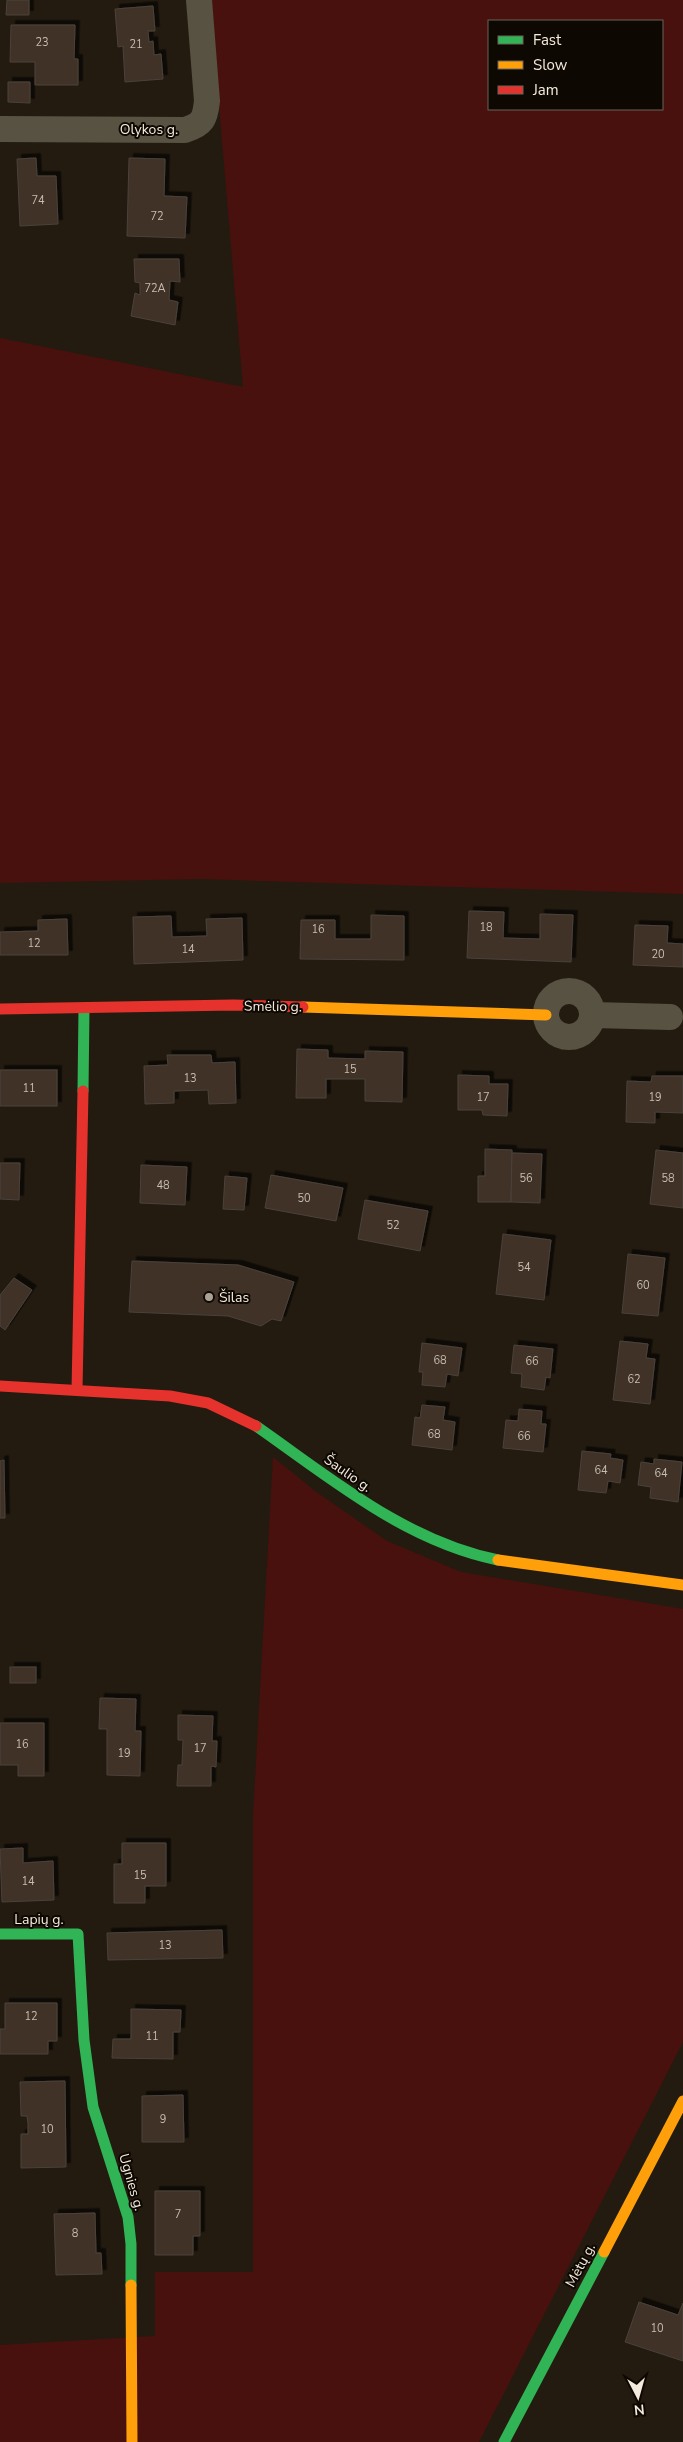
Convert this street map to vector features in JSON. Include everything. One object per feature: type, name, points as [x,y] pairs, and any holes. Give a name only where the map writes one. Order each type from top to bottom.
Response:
[{"type":"street","name":"Olykos g.","points":[[0,129],[185,130],[198,126],[205,115],[207,101],[199,0]]},
{"type":"street","points":[[546,1014],[547,1005],[552,998],[560,992],[570,990],[579,992],[587,998],[592,1006],[593,1015],[670,1017]]},
{"type":"street","name":"Smėlio g.","points":[[0,1010],[234,1005],[546,1014]]},
{"type":"street","points":[[77,1390],[82,1234],[84,1008]]},
{"type":"street","name":"Šaulio g.","points":[[0,1386],[170,1396],[208,1403],[250,1421],[375,1510],[414,1532],[453,1548],[496,1560],[683,1585]]},
{"type":"street","name":"Lapių g.","points":[[0,1934],[78,1934]]},
{"type":"street","name":"Ugnies g.","points":[[78,1934],[86,2058],[92,2107],[128,2217],[131,2244],[130,2398],[132,2442]]},
{"type":"street","name":"Mėtų g.","points":[[504,2442],[683,2101]]},
{"type":"shaded area","points":[[210,0],[683,0],[683,894],[200,879],[0,883],[0,338],[243,387]]},
{"type":"shaded area","points":[[273,1457],[315,1491],[387,1541],[461,1572],[683,1609],[683,2042],[479,2442],[0,2442],[0,2345],[155,2336],[155,2272],[253,2272],[253,1816]]},
{"type":"building","points":[[7,0],[29,0],[29,15],[6,15]]},
{"type":"building","points":[[153,6],[155,31],[148,31],[149,42],[153,41],[154,55],[161,54],[163,79],[125,82],[123,46],[118,47],[115,9]]},
{"type":"building","points":[[11,25],[75,25],[74,59],[78,59],[78,85],[35,85],[35,62],[10,62]]},
{"type":"building","points":[[8,82],[30,82],[30,103],[8,102]]},
{"type":"building","points":[[36,158],[37,176],[56,176],[58,224],[20,226],[17,159]]},
{"type":"building","points":[[129,158],[165,159],[164,196],[187,197],[185,238],[127,236]]},
{"type":"building","points":[[134,259],[179,259],[180,282],[170,281],[169,300],[178,302],[175,325],[131,316],[135,293],[140,295],[140,283],[135,282]]},
{"type":"building","points":[[469,911],[504,912],[503,938],[540,939],[540,914],[573,915],[571,962],[467,958]]},
{"type":"building","points":[[371,915],[404,916],[404,960],[300,959],[301,920],[335,920],[335,939],[371,939]]},
{"type":"building","points":[[171,916],[172,937],[207,936],[206,919],[242,918],[243,960],[134,964],[133,917]]},
{"type":"building","points":[[67,919],[68,955],[0,955],[0,932],[38,931],[38,920]]},
{"type":"building","points":[[635,925],[668,926],[667,943],[683,944],[683,967],[633,965]]},
{"type":"building","points":[[297,1049],[328,1050],[328,1058],[365,1059],[365,1051],[403,1052],[402,1102],[365,1101],[365,1079],[326,1079],[326,1098],[296,1098]]},
{"type":"building","points":[[167,1055],[211,1055],[212,1063],[235,1062],[236,1103],[209,1104],[208,1090],[174,1091],[174,1103],[145,1104],[144,1066],[168,1065]]},
{"type":"building","points":[[0,1070],[57,1070],[57,1106],[0,1106]]},
{"type":"building","points":[[458,1075],[489,1076],[489,1084],[508,1084],[507,1116],[483,1115],[482,1110],[458,1110]]},
{"type":"building","points":[[652,1076],[683,1076],[683,1113],[655,1112],[655,1123],[626,1122],[627,1081],[651,1082]]},
{"type":"building","points":[[485,1149],[512,1150],[511,1202],[478,1202],[478,1176],[485,1176]]},
{"type":"building","points":[[656,1150],[683,1153],[683,1208],[650,1204]]},
{"type":"building","points":[[512,1153],[542,1154],[540,1203],[511,1202]]},
{"type":"building","points":[[0,1163],[20,1163],[19,1200],[0,1199]]},
{"type":"building","points":[[141,1165],[187,1167],[185,1205],[140,1203]]},
{"type":"building","points":[[271,1175],[343,1188],[336,1221],[265,1208]]},
{"type":"building","points":[[225,1176],[247,1178],[244,1210],[223,1209]]},
{"type":"building","points":[[365,1200],[428,1211],[420,1251],[358,1239]]},
{"type":"building","points":[[503,1234],[551,1240],[544,1300],[496,1294]]},
{"type":"building","points":[[628,1254],[665,1258],[658,1316],[622,1313]]},
{"type":"building","name":"Šilas","points":[[132,1261],[238,1265],[294,1282],[281,1321],[272,1319],[261,1326],[228,1316],[129,1312]]},
{"type":"building","points":[[14,1278],[32,1290],[5,1330],[0,1326],[0,1295]]},
{"type":"building","points":[[620,1341],[648,1344],[646,1358],[655,1359],[650,1404],[613,1400]]},
{"type":"building","points":[[422,1343],[462,1348],[458,1376],[447,1374],[445,1387],[422,1385],[423,1372],[419,1372]]},
{"type":"building","points":[[514,1345],[553,1349],[550,1378],[546,1377],[544,1390],[521,1387],[522,1374],[511,1373]]},
{"type":"building","points":[[422,1405],[445,1407],[443,1420],[455,1422],[452,1450],[412,1445],[415,1417],[420,1418]]},
{"type":"building","points":[[519,1409],[542,1411],[541,1424],[546,1424],[543,1452],[503,1448],[506,1420],[518,1421]]},
{"type":"building","points":[[582,1451],[611,1454],[610,1458],[623,1460],[620,1483],[608,1481],[606,1493],[578,1490]]},
{"type":"building","points":[[654,1459],[682,1462],[678,1502],[650,1498],[651,1487],[638,1485],[641,1462],[654,1464]]},
{"type":"building","points":[[4,1460],[5,1518],[0,1518],[0,1461]]},
{"type":"building","points":[[10,1667],[36,1667],[36,1683],[10,1683]]},
{"type":"building","points":[[100,1698],[136,1699],[135,1731],[141,1731],[140,1776],[107,1775],[107,1729],[99,1729]]},
{"type":"building","points":[[178,1715],[213,1716],[212,1741],[217,1741],[216,1767],[211,1766],[211,1786],[177,1786],[178,1765],[182,1765],[183,1740],[178,1740]]},
{"type":"building","points":[[0,1723],[44,1723],[44,1776],[18,1776],[18,1765],[0,1765]]},
{"type":"building","points":[[122,1843],[166,1843],[166,1886],[145,1886],[145,1903],[114,1903],[114,1864],[122,1864]]},
{"type":"building","points":[[23,1848],[23,1863],[53,1861],[54,1900],[2,1902],[0,1849]]},
{"type":"building","points":[[222,1930],[223,1958],[108,1960],[107,1933]]},
{"type":"building","points":[[5,2003],[57,2003],[57,2041],[48,2041],[48,2054],[0,2054],[0,2029],[5,2029]]},
{"type":"building","points":[[131,2009],[181,2010],[180,2032],[173,2032],[173,2059],[112,2058],[113,2039],[131,2039]]},
{"type":"building","points":[[65,2081],[66,2167],[21,2168],[21,2134],[28,2134],[28,2124],[27,2116],[21,2116],[20,2082]]},
{"type":"building","points":[[183,2095],[184,2142],[142,2142],[142,2096]]},
{"type":"building","points":[[155,2191],[200,2191],[200,2236],[193,2236],[193,2255],[155,2255]]},
{"type":"building","points":[[95,2213],[96,2253],[101,2253],[102,2274],[56,2275],[54,2214]]},
{"type":"building","points":[[639,2302],[678,2315],[683,2303],[683,2361],[625,2342]]},
{"type":"traffic: fast","points":[[83,1091],[84,1008]]},
{"type":"traffic: fast","points":[[256,1426],[341,1487],[401,1523],[464,1551],[498,1560]]},
{"type":"traffic: fast","points":[[0,1934],[78,1934],[84,2040],[93,2107],[128,2217],[131,2244],[131,2285]]},
{"type":"traffic: fast","points":[[504,2442],[604,2252]]},
{"type":"traffic: slow","points":[[303,1007],[546,1015]]},
{"type":"traffic: slow","points":[[498,1560],[683,1585]]},
{"type":"traffic: slow","points":[[604,2252],[683,2101]]},
{"type":"traffic: slow","points":[[131,2285],[132,2442]]},
{"type":"traffic: jam","points":[[0,1009],[234,1005],[303,1007]]},
{"type":"traffic: jam","points":[[77,1390],[83,1091]]},
{"type":"traffic: jam","points":[[0,1386],[170,1396],[208,1403],[256,1426]]},
{"type":"place","name":"Šilas","points":[[209,1297]]}]
